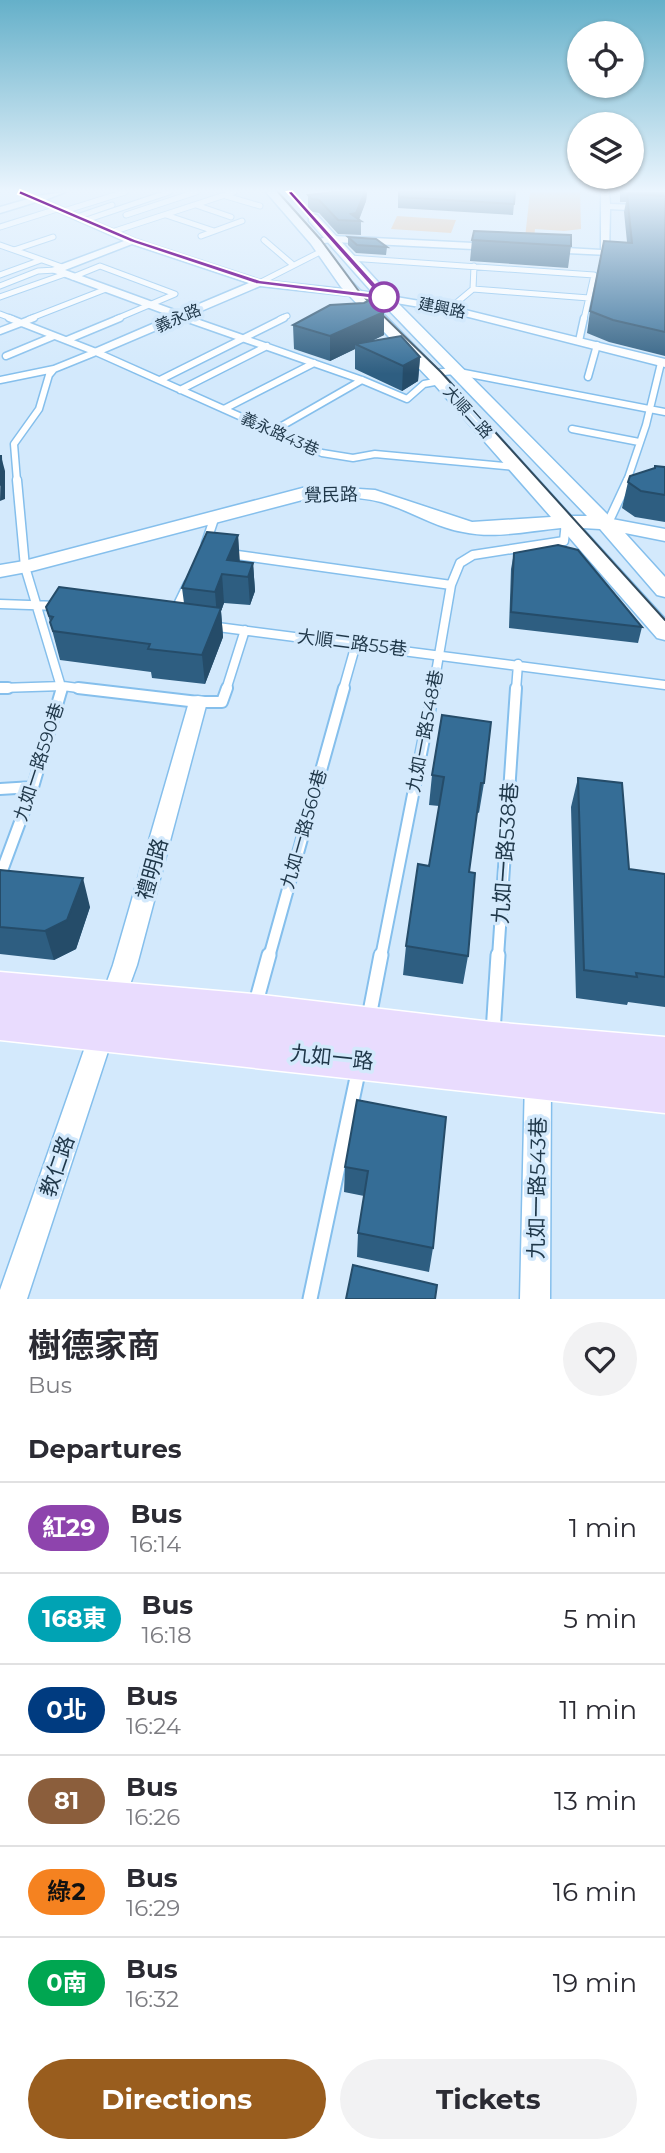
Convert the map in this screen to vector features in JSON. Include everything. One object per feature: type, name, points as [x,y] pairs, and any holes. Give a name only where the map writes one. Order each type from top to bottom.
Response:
[{"type":"main road","name":"九如一路","points":[[0,991],[107,1018],[364,1043],[492,1042],[665,1058]]},
{"type":"main road","name":"九如一路","points":[[0,1021],[253,1013],[364,1043],[538,1077],[665,1091]]},
{"type":"street","points":[[64,272],[107,253]]},
{"type":"street","name":"建興路","points":[[168,253],[259,282],[384,297],[449,309],[663,363]]},
{"type":"street","name":"大順二路","points":[[323,253],[354,293],[607,525],[665,590]]},
{"type":"street","name":"大順二路","points":[[345,253],[384,297],[442,375],[518,467],[665,632]]},
{"type":"street","points":[[64,272],[183,317]]},
{"type":"street","name":"義永路","points":[[96,352],[183,317],[259,282]]},
{"type":"street","name":"覺民路","points":[[0,571],[25,568],[310,492],[341,491],[393,500],[450,524],[474,528],[516,527],[566,521],[665,535]]},
{"type":"street","name":"禮明路","points":[[107,1018],[198,702]]},
{"type":"street","name":"教仁路","points":[[12,1299],[107,1018]]},
{"type":"street","name":"九如一路543巷","points":[[535,1299],[538,1077]]},
{"type":"lane","points":[[22,253],[64,272]]},
{"type":"lane","points":[[279,253],[292,264]]},
{"type":"lane","points":[[259,282],[308,253]]},
{"type":"lane","points":[[350,258],[594,275],[579,341]]},
{"type":"lane","points":[[0,275],[41,260]]},
{"type":"lane","points":[[0,286],[38,271],[64,272],[100,266],[175,294],[67,340]]},
{"type":"lane","points":[[473,289],[474,266]]},
{"type":"lane","points":[[0,297],[64,272]]},
{"type":"lane","points":[[0,331],[106,289]]},
{"type":"lane","points":[[449,309],[473,289],[589,298]]},
{"type":"lane","name":"義永路43巷","points":[[0,314],[96,352],[322,453],[352,458],[375,454],[518,467]]},
{"type":"lane","points":[[160,380],[287,316]]},
{"type":"lane","points":[[183,317],[362,380],[407,399],[424,384],[442,375],[665,412]]},
{"type":"lane","points":[[6,356],[54,336]]},
{"type":"lane","points":[[588,377],[597,345]]},
{"type":"lane","points":[[180,390],[267,346]]},
{"type":"lane","points":[[0,380],[54,369],[96,352]]},
{"type":"lane","points":[[224,409],[314,363]]},
{"type":"lane","points":[[607,525],[618,504],[653,410],[663,363]]},
{"type":"lane","name":"九如一路590巷","points":[[0,876],[33,787],[63,686],[25,568],[14,444],[39,409],[49,375],[54,369]]},
{"type":"lane","points":[[273,431],[362,380]]},
{"type":"lane","points":[[572,429],[639,442]]},
{"type":"lane","points":[[214,519],[204,551],[451,584]]},
{"type":"lane","name":"九如一路548巷","points":[[310,1299],[364,1043],[440,654],[451,584],[460,563],[473,555],[564,541],[566,521]]},
{"type":"lane","points":[[183,622],[171,621],[193,574]]},
{"type":"lane","points":[[0,604],[65,607]]},
{"type":"lane","name":"大順二路55巷","points":[[195,624],[665,684]]},
{"type":"lane","points":[[0,688],[63,686],[198,702],[222,702],[245,630]]},
{"type":"lane","name":"九如一路560巷","points":[[253,1013],[356,644]]},
{"type":"lane","name":"九如一路538巷","points":[[492,1042],[518,664]]},
{"type":"lane","points":[[0,789],[33,787]]},
{"type":"building","points":[[602,253],[665,253],[665,332],[613,320],[590,311]]},
{"type":"building","points":[[372,299],[384,312],[330,336],[293,325],[330,305],[364,303]]},
{"type":"building","points":[[401,336],[420,357],[403,366],[355,344]]},
{"type":"building","points":[[0,456],[2,484],[0,485]]},
{"type":"building","points":[[655,466],[665,467],[665,495],[641,491],[628,482],[630,476]]},
{"type":"building","points":[[207,532],[238,535],[227,560],[253,563],[248,577],[222,574],[215,592],[182,588]]},
{"type":"building","points":[[558,545],[578,550],[642,627],[511,612],[514,553]]},
{"type":"building","points":[[59,587],[221,608],[202,655],[148,649],[150,644],[53,631],[50,622],[53,617],[49,616],[46,607]]},
{"type":"building","points":[[442,715],[491,722],[469,872],[475,873],[468,956],[406,946],[418,864],[429,866],[444,777],[432,775]]},
{"type":"building","points":[[578,778],[622,783],[629,869],[665,874],[665,977],[636,973],[637,977],[584,970]]},
{"type":"building","points":[[0,870],[83,878],[67,920],[45,931],[0,927]]},
{"type":"building","points":[[357,1100],[446,1117],[433,1248],[358,1233],[368,1171],[345,1167]]},
{"type":"building","points":[[353,1265],[437,1285],[435,1299],[346,1299]]},
{"type":"tram line","points":[[330,253],[361,294],[441,372],[665,620]]},
{"type":"bus line","name":"紅29","points":[[168,253],[259,282],[384,297],[345,253]]}]
